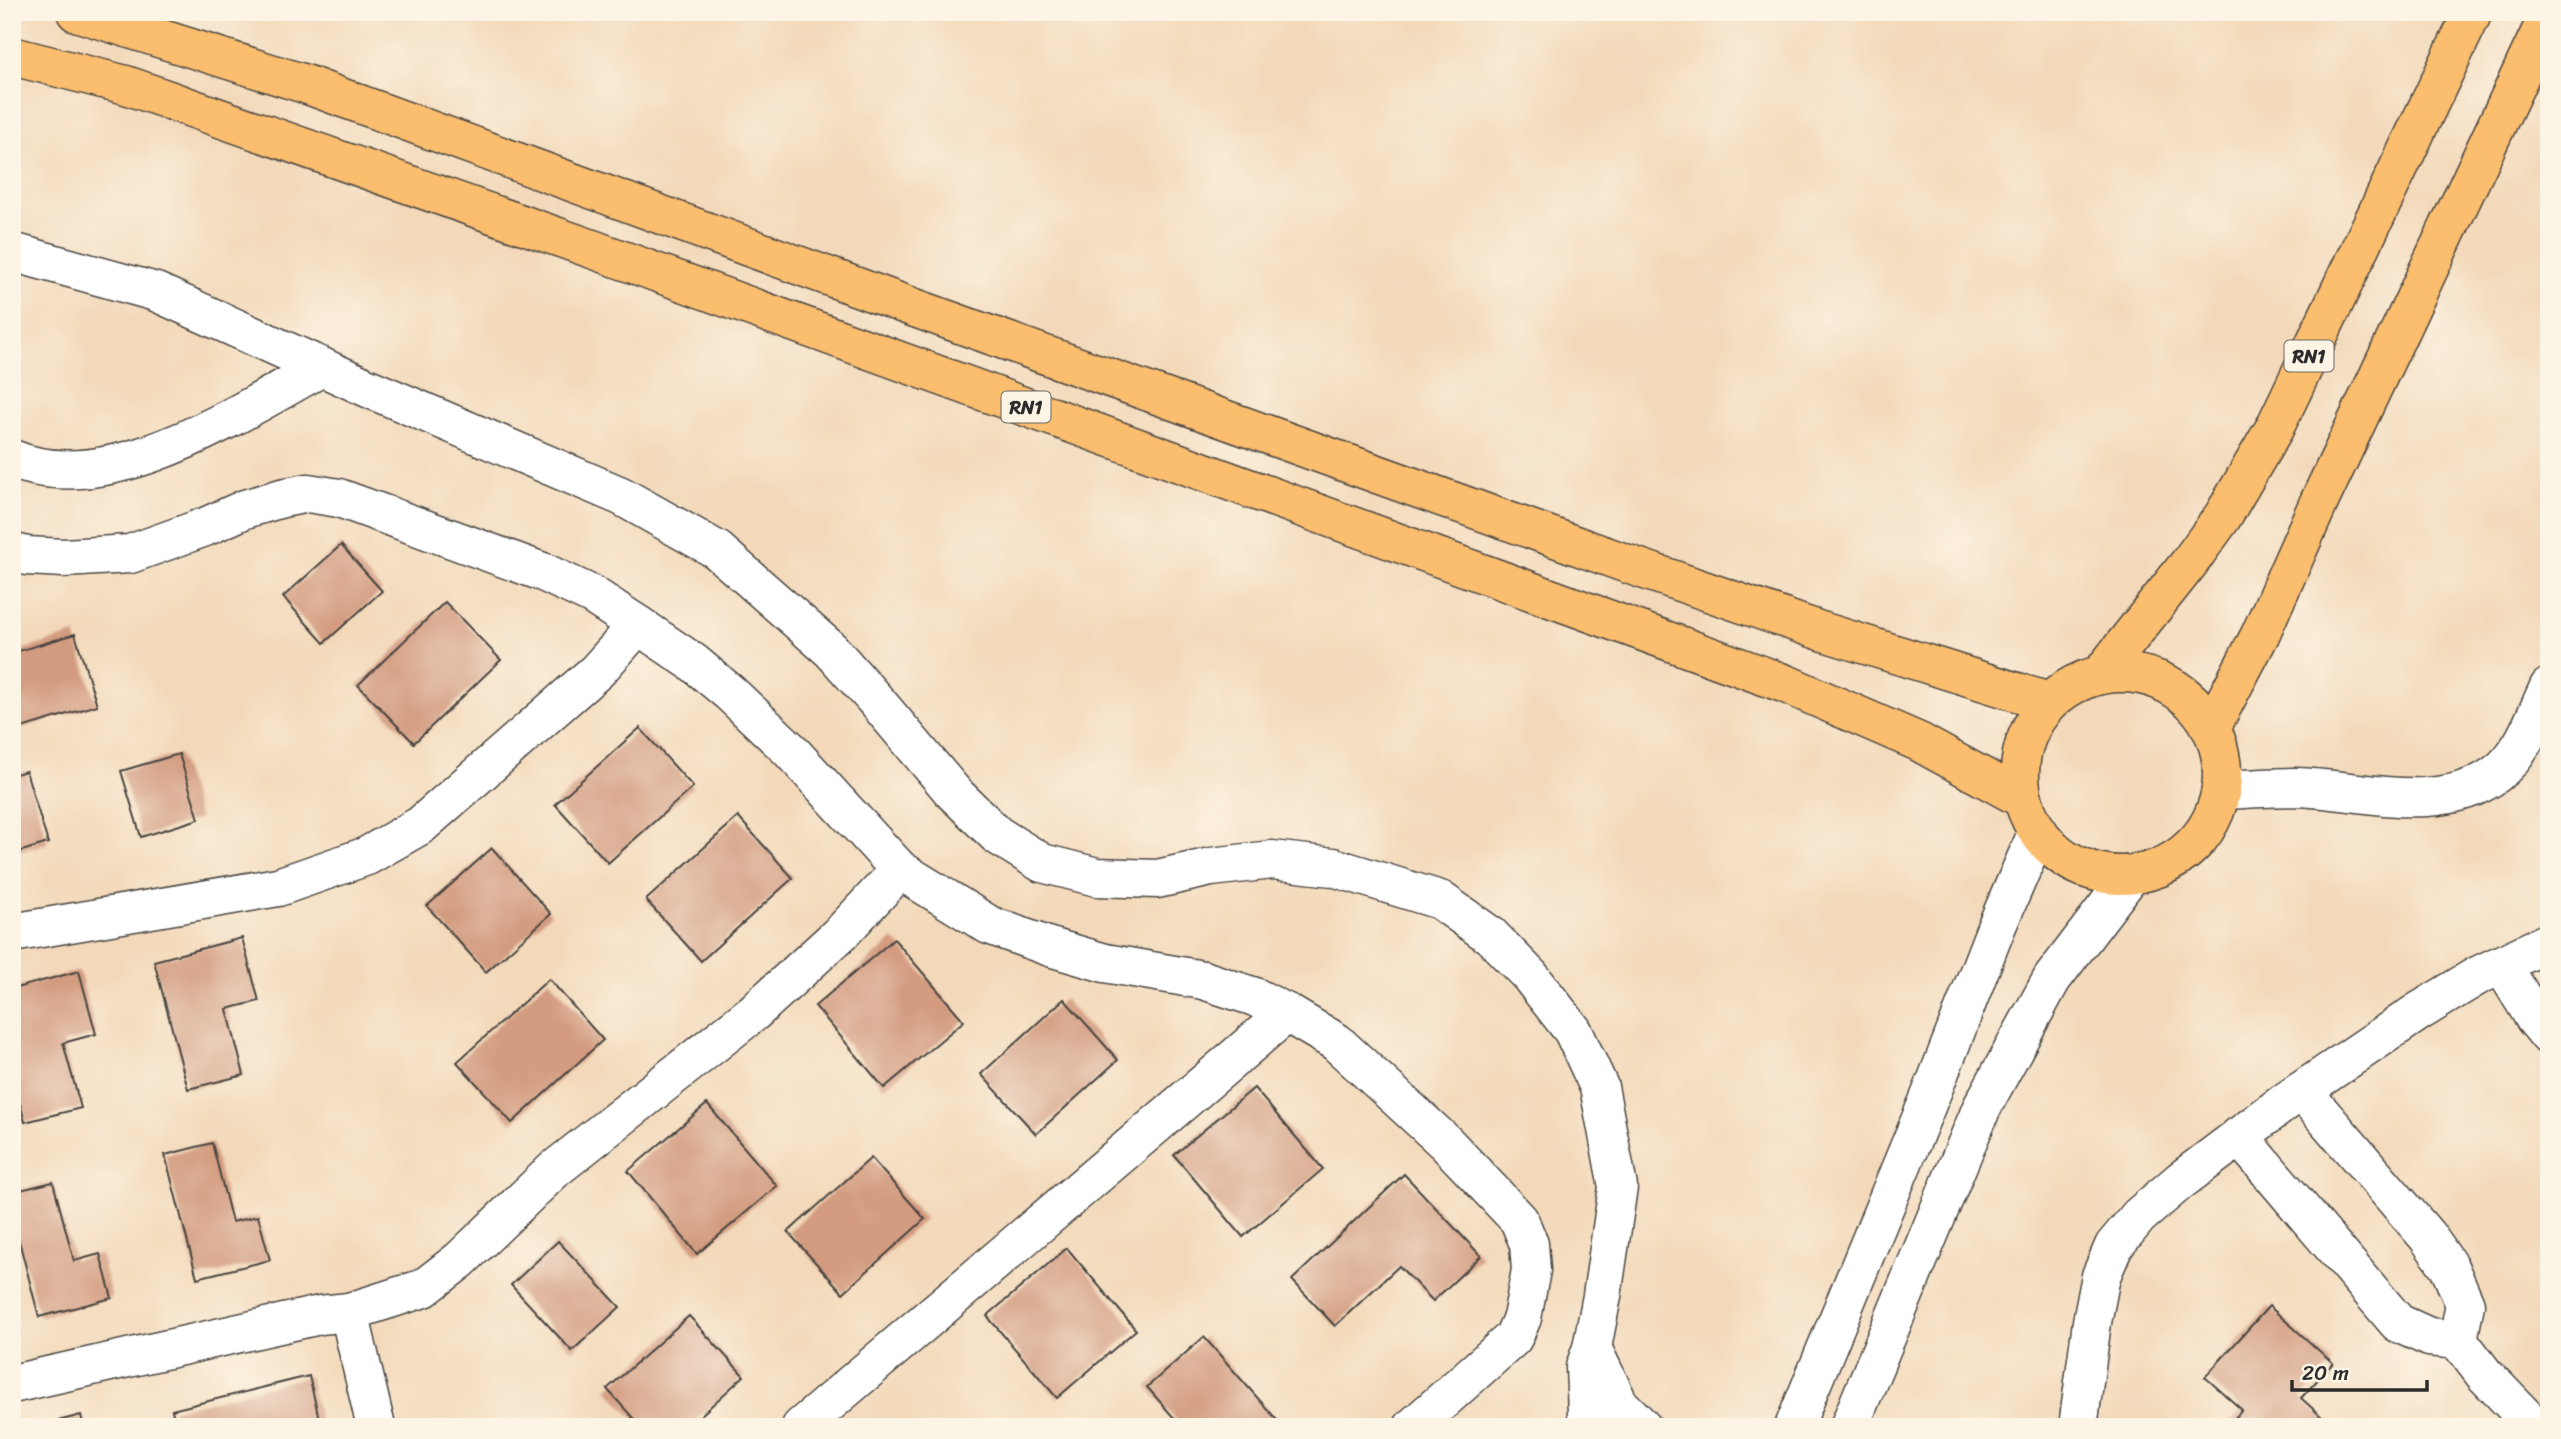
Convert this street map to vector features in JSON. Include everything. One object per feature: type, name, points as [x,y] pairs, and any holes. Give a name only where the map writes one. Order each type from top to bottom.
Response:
[{"type":"highway","points":[[76,12],[305,84],[901,303],[1821,631],[2049,702]]},
{"type":"highway","name":"RN1","points":[[2101,674],[2189,564],[2222,516],[2274,427],[2473,12]]},
{"type":"highway","points":[[2211,728],[2260,635],[2325,490],[2549,14]]},
{"type":"highway","name":"RN1","points":[[12,56],[126,85],[517,223],[1787,684],[1919,742],[2031,815],[2063,857],[2096,872],[2131,875],[2164,867],[2191,848],[2211,822],[2222,790],[2221,758],[2211,728],[2193,701],[2165,682],[2134,673],[2101,674],[2073,684],[2049,702],[2029,730],[2020,764],[2031,815]]},
{"type":"street","points":[[12,252],[156,292],[621,496],[716,550],[831,650],[954,793],[998,835],[1042,863],[1097,877],[1157,879],[1211,867],[1272,860],[1334,867],[1440,900],[1491,936],[1530,976],[1573,1031],[1600,1087],[1618,1187],[1602,1296],[1592,1348],[1585,1367],[1590,1427]]},
{"type":"street","points":[[12,459],[52,470],[106,467],[164,450],[322,367]]},
{"type":"street","points":[[12,552],[27,556],[64,558],[130,554],[205,527],[245,509],[308,493],[339,498],[543,572],[592,595],[694,663],[789,749],[900,870],[989,925],[1105,963],[1203,980],[1255,997],[1336,1042],[1447,1144],[1518,1220],[1529,1244],[1531,1270],[1528,1295],[1513,1338],[1413,1427]]},
{"type":"street","points":[[12,933],[278,887],[367,856],[421,825],[597,671],[638,625]]},
{"type":"street","points":[[2222,790],[2297,787],[2433,797],[2476,787],[2498,772],[2517,752],[2549,687]]},
{"type":"street","points":[[1794,1427],[1934,1087],[1996,928],[2031,815]]},
{"type":"street","points":[[12,1384],[320,1315],[349,1312],[424,1288],[460,1260],[555,1169],[753,1013],[842,932],[900,870]]},
{"type":"street","points":[[1849,1427],[1982,1107],[2053,979],[2131,875]]},
{"type":"street","points":[[2078,1427],[2101,1276],[2114,1246],[2139,1216],[2239,1136],[2417,1012],[2477,976],[2549,942]]},
{"type":"street","points":[[2502,965],[2535,1019],[2549,1036]]},
{"type":"street","points":[[801,1427],[1287,1013]]},
{"type":"street","points":[[2302,1091],[2427,1236],[2449,1267],[2465,1304],[2458,1340]]},
{"type":"street","points":[[2239,1136],[2398,1323],[2429,1337],[2458,1340],[2484,1374],[2535,1427]]},
{"type":"street","points":[[349,1312],[376,1427]]},
{"type":"street","points":[[1592,1348],[1619,1404],[1642,1427]]},
{"type":"building","points":[[341,545],[382,591],[324,643],[283,597]]},
{"type":"building","points":[[445,602],[501,660],[414,743],[358,685]]},
{"type":"building","points":[[75,634],[97,705],[12,731],[12,653]]},
{"type":"building","points":[[640,728],[693,787],[608,863],[555,804]]},
{"type":"building","points":[[179,754],[199,819],[141,837],[121,771]]},
{"type":"building","points":[[26,771],[48,843],[12,854],[12,775]]},
{"type":"building","points":[[738,817],[793,878],[701,961],[646,900]]},
{"type":"building","points":[[492,848],[551,914],[486,972],[427,906]]},
{"type":"building","points":[[242,938],[259,1001],[227,1009],[244,1075],[188,1089],[154,961]]},
{"type":"building","points":[[894,939],[964,1021],[884,1088],[815,1006]]},
{"type":"building","points":[[79,971],[96,1034],[63,1043],[81,1108],[25,1122],[12,1075],[12,989]]},
{"type":"building","points":[[549,979],[603,1040],[512,1123],[457,1062]]},
{"type":"building","points":[[1064,999],[1118,1060],[1036,1134],[981,1074]]},
{"type":"building","points":[[1254,1088],[1323,1169],[1243,1237],[1174,1155]]},
{"type":"building","points":[[707,1104],[777,1186],[697,1254],[628,1171]]},
{"type":"building","points":[[212,1143],[232,1222],[258,1216],[270,1260],[197,1278],[165,1155]]},
{"type":"building","points":[[871,1158],[925,1219],[843,1293],[788,1232]]},
{"type":"building","points":[[1404,1174],[1481,1256],[1433,1301],[1399,1266],[1335,1326],[1292,1280]]},
{"type":"building","points":[[53,1182],[74,1261],[100,1254],[112,1298],[39,1317],[12,1214],[12,1192]]},
{"type":"building","points":[[558,1241],[620,1307],[572,1351],[511,1285]]},
{"type":"building","points":[[1067,1248],[1136,1330],[1057,1398],[987,1316]]},
{"type":"building","points":[[2269,1306],[2333,1363],[2301,1398],[2333,1427],[2227,1427],[2242,1410],[2205,1377]]},
{"type":"building","points":[[689,1316],[744,1376],[688,1427],[641,1427],[607,1389]]},
{"type":"building","points":[[1204,1337],[1283,1427],[1182,1427],[1147,1387]]},
{"type":"building","points":[[309,1376],[321,1427],[176,1427],[172,1410]]},
{"type":"building","points":[[81,1415],[84,1427],[39,1427],[39,1426]]}]
